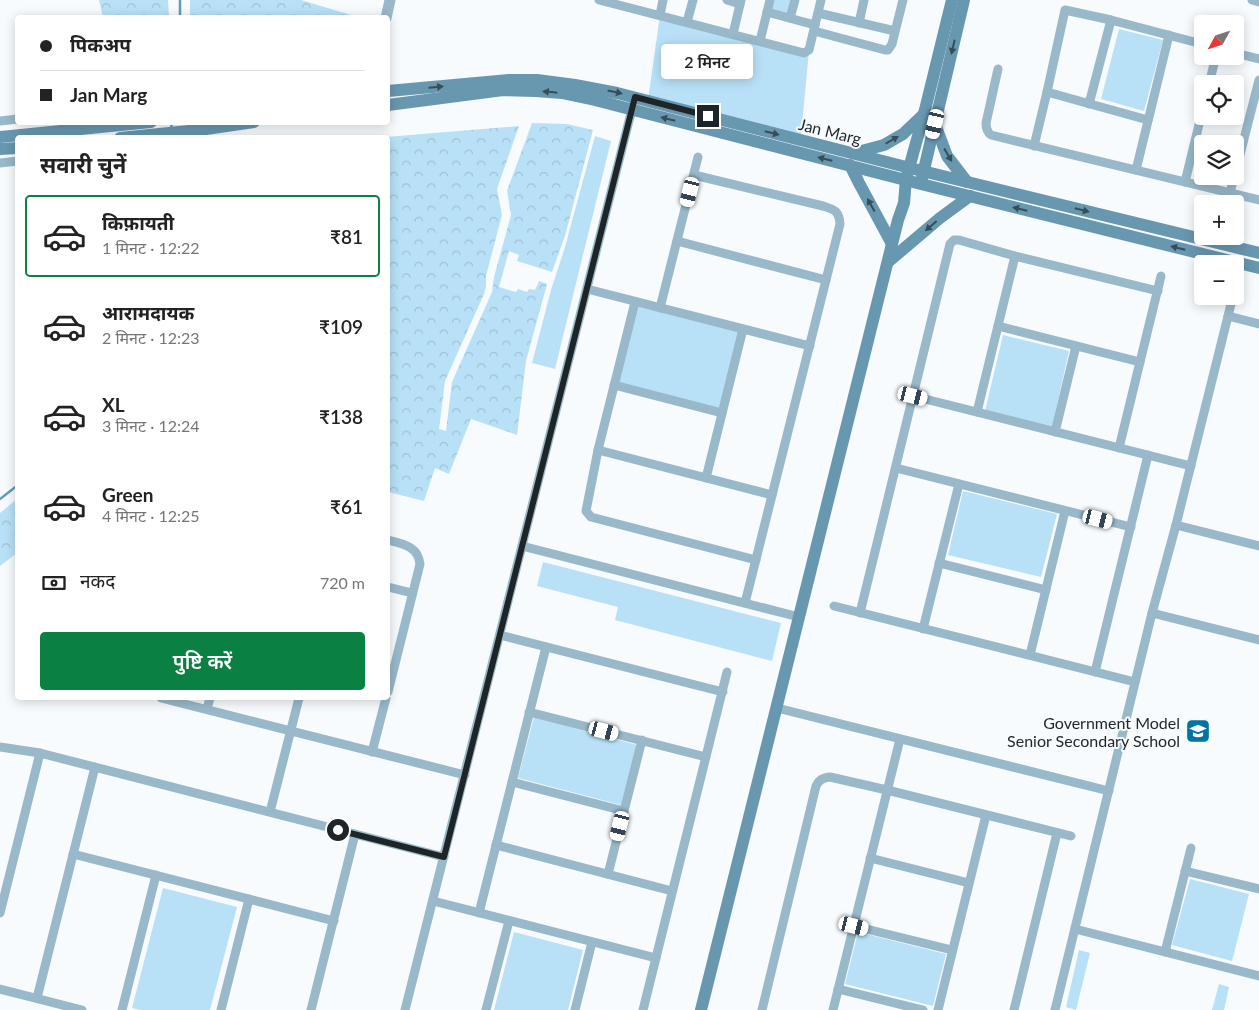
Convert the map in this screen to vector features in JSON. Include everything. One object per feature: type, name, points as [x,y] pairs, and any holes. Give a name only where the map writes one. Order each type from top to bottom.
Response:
[{"type":"main road","points":[[701,1010],[892,244],[904,203],[908,174],[952,0]]},
{"type":"main road","points":[[904,203],[922,178],[964,0]]},
{"type":"main road","name":"Jan Marg","points":[[390,91],[509,80],[547,81],[922,178]]},
{"type":"main road","name":"Jan Marg","points":[[390,105],[503,90],[591,93],[614,106],[633,104]]},
{"type":"main road","points":[[892,244],[859,183],[852,159],[903,134],[924,114]]},
{"type":"main road","points":[[935,124],[947,156],[967,182]]},
{"type":"main road","points":[[0,136],[102,125],[198,130],[233,125]]},
{"type":"main road","points":[[127,135],[145,127]]},
{"type":"main road","points":[[0,149],[15,148]]},
{"type":"main road","points":[[922,178],[967,182],[1259,253]]},
{"type":"main road","points":[[922,178],[970,196],[1259,268]]},
{"type":"main road","points":[[888,262],[940,218],[970,196]]},
{"type":"street","points":[[387,15],[390,0]]},
{"type":"street","points":[[599,0],[611,1],[660,16],[806,53],[809,50],[821,0]]},
{"type":"street","points":[[660,16],[664,0]]},
{"type":"street","points":[[687,22],[693,0]]},
{"type":"street","points":[[727,0],[741,2],[733,34]]},
{"type":"street","points":[[760,41],[770,0]]},
{"type":"street","points":[[790,18],[795,0]]},
{"type":"street","points":[[859,23],[864,0]]},
{"type":"street","points":[[767,12],[885,50],[890,48],[892,44],[903,0]]},
{"type":"street","points":[[1252,0],[1259,2]]},
{"type":"street","points":[[1034,146],[1048,92],[1065,10],[1194,42]]},
{"type":"street","points":[[818,13],[895,31]]},
{"type":"street","points":[[1089,104],[1111,20]]},
{"type":"street","points":[[1136,170],[1169,35]]},
{"type":"street","points":[[1244,55],[1259,59]]},
{"type":"street","points":[[998,69],[986,123],[988,133],[1034,146],[1259,200]]},
{"type":"street","points":[[1244,139],[1259,80]]},
{"type":"street","points":[[1048,92],[1148,120]]},
{"type":"street","points":[[406,1010],[633,104]]},
{"type":"street","points":[[0,122],[15,120]]},
{"type":"street","points":[[1185,182],[1199,125]]},
{"type":"street","points":[[660,308],[698,157]]},
{"type":"street","points":[[0,163],[15,161]]},
{"type":"street","points":[[694,175],[824,206],[834,210],[839,216],[840,224],[745,603]]},
{"type":"street","points":[[1230,193],[1232,185]]},
{"type":"street","points":[[860,613],[950,244],[954,240],[959,240],[1015,256],[1158,291]]},
{"type":"street","points":[[677,242],[826,280]]},
{"type":"street","points":[[977,412],[1015,256]]},
{"type":"street","points":[[1119,448],[1161,276]]},
{"type":"street","points":[[587,289],[810,346]]},
{"type":"street","points":[[635,302],[598,450],[586,511],[591,517],[756,560]]},
{"type":"street","points":[[1055,1010],[1152,613],[1231,305]]},
{"type":"street","points":[[1228,316],[1259,324]]},
{"type":"street","points":[[998,326],[1140,362]]},
{"type":"street","points":[[706,478],[743,329]]},
{"type":"street","points":[[1055,432],[1076,346]]},
{"type":"street","points":[[614,385],[722,413]]},
{"type":"street","points":[[913,396],[1191,466]]},
{"type":"street","points":[[598,450],[772,495]]},
{"type":"street","points":[[1095,672],[1148,455]]},
{"type":"street","points":[[896,468],[1131,527]]},
{"type":"street","points":[[923,629],[959,484]]},
{"type":"street","points":[[1030,656],[1065,511]]},
{"type":"street","points":[[1176,525],[1259,546]]},
{"type":"street","points":[[390,541],[407,545],[414,550],[419,557],[420,564],[390,684]]},
{"type":"street","points":[[522,546],[800,617]]},
{"type":"street","points":[[939,563],[1046,590]]},
{"type":"street","points":[[390,588],[412,593]]},
{"type":"street","points":[[834,606],[1135,682]]},
{"type":"street","points":[[1152,613],[1259,640]]},
{"type":"street","points":[[500,635],[723,692]]},
{"type":"street","points":[[479,913],[546,647]]},
{"type":"street","points":[[643,1010],[727,672]]},
{"type":"street","points":[[169,700],[464,775]]},
{"type":"street","points":[[207,709],[209,700]]},
{"type":"street","points":[[270,812],[299,700]]},
{"type":"street","points":[[372,752],[385,700]]},
{"type":"street","points":[[776,708],[1109,791]]},
{"type":"street","points":[[529,712],[706,757]]},
{"type":"street","points":[[833,1010],[900,739]]},
{"type":"street","points":[[608,874],[642,740]]},
{"type":"street","points":[[0,747],[40,753],[444,857]]},
{"type":"street","points":[[0,913],[40,753]]},
{"type":"street","points":[[37,998],[95,767]]},
{"type":"street","points":[[762,1010],[816,786],[823,778],[830,777],[887,790],[1072,836]]},
{"type":"street","points":[[512,782],[624,811]]},
{"type":"street","points":[[938,1010],[986,815]]},
{"type":"street","points":[[1014,1010],[1058,833]]},
{"type":"street","points":[[311,1010],[355,834]]},
{"type":"street","points":[[496,845],[672,891]]},
{"type":"street","points":[[1165,952],[1191,848]]},
{"type":"street","points":[[73,854],[334,920]]},
{"type":"street","points":[[870,858],[969,882]]},
{"type":"street","points":[[1185,871],[1259,889]]},
{"type":"street","points":[[122,1010],[156,875]]},
{"type":"street","points":[[221,1010],[249,899]]},
{"type":"street","points":[[433,901],[656,958]]},
{"type":"street","points":[[486,1010],[509,920]]},
{"type":"street","points":[[854,926],[952,950]]},
{"type":"street","points":[[1075,929],[1259,976]]},
{"type":"street","points":[[575,1010],[592,942]]},
{"type":"street","points":[[0,989],[82,1010]]},
{"type":"street","points":[[838,989],[923,1010]]},
{"type":"green space","points":[[99,0],[168,0],[169,15],[103,15]]},
{"type":"green space","points":[[190,0],[301,0],[351,15],[190,15]]},
{"type":"green space","points":[[773,0],[792,0],[788,15],[771,10]]},
{"type":"green space","points":[[660,15],[809,50],[800,146],[647,107]]},
{"type":"green space","points":[[1119,29],[1163,40],[1144,111],[1101,99]]},
{"type":"green space","points":[[532,123],[567,124],[593,130],[565,236],[552,272],[517,261],[519,255],[509,251],[499,287],[516,292],[518,289],[527,292],[529,289],[535,290],[539,281],[547,284],[526,361],[517,435],[471,419],[449,474],[435,468],[424,501],[390,492],[390,137],[519,126],[497,189],[502,215],[486,276],[484,294],[445,381],[439,429],[446,431],[452,382],[492,292],[494,277],[511,215],[507,191]]},
{"type":"green space","points":[[595,136],[611,141],[555,369],[532,363]]},
{"type":"green space","points":[[635,302],[743,329],[722,413],[614,385]]},
{"type":"green space","points":[[1003,335],[1069,351],[1052,427],[985,411]]},
{"type":"green space","points":[[963,491],[1057,514],[1041,577],[948,555]]},
{"type":"green space","points":[[15,501],[15,555],[0,566],[0,513]]},
{"type":"green space","points":[[543,562],[781,623],[772,661],[615,620],[618,607],[537,586]]},
{"type":"green space","points":[[534,717],[637,745],[621,805],[518,778]]},
{"type":"green space","points":[[1190,879],[1249,894],[1232,961],[1172,945]]},
{"type":"green space","points":[[163,888],[237,907],[210,1010],[140,1010],[132,1008]]},
{"type":"green space","points":[[514,932],[583,950],[568,1010],[494,1010]]},
{"type":"green space","points":[[858,932],[946,954],[933,1006],[845,984]]},
{"type":"green space","points":[[1079,950],[1090,953],[1076,1010],[1066,1007]]},
{"type":"green space","points":[[1219,984],[1229,987],[1224,1010],[1212,1010]]},
{"type":"waterway","points":[[180,0],[180,15]]},
{"type":"waterway","points":[[171,129],[172,125]]},
{"type":"waterway","points":[[0,499],[15,487]]},
{"type":"place","name":"Government Model Senior Secondary School","points":[[1198,731]]},
{"type":"route","points":[[338,830],[444,857],[635,97],[708,116]]}]
